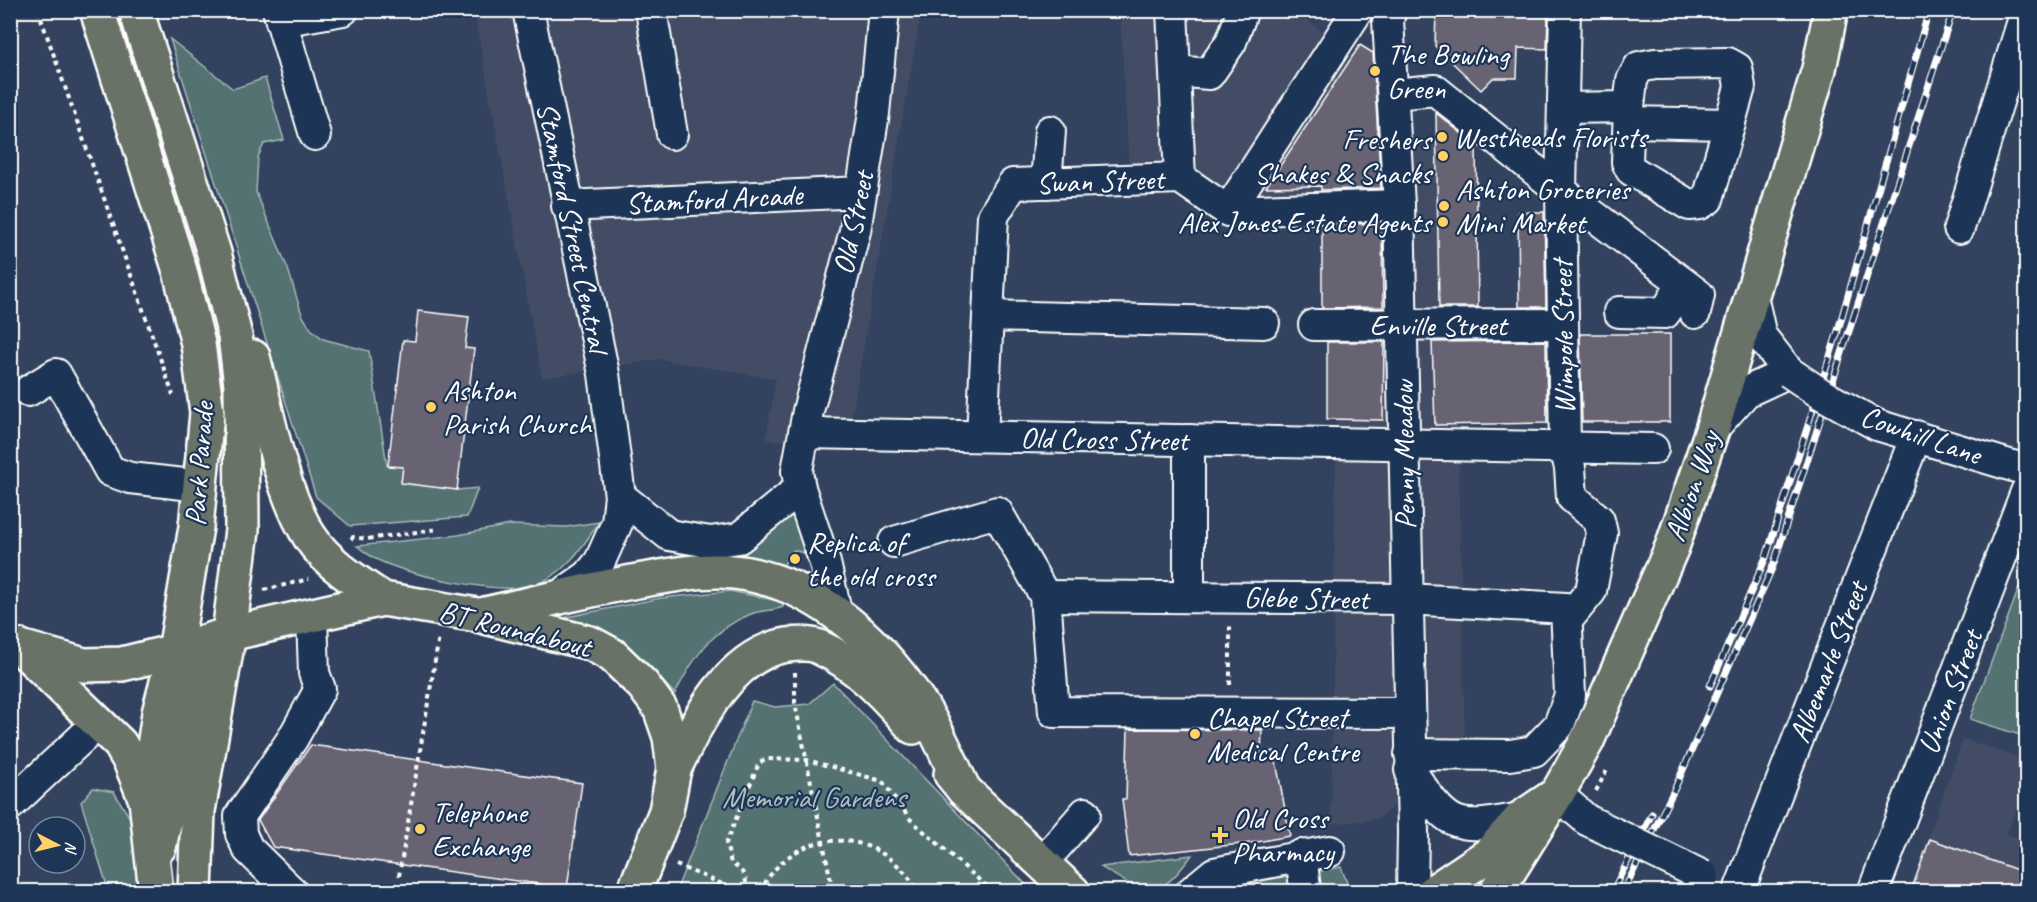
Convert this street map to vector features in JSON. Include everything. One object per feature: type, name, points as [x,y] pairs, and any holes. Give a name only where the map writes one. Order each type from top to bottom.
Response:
[{"type":"main road","name":"Park Parade","points":[[97,10],[180,271],[198,344],[207,413],[201,486],[175,651],[159,713],[146,800],[148,836],[158,880]]},
{"type":"main road","name":"Park Parade","points":[[136,10],[214,253],[235,336],[241,385],[242,530],[229,634],[198,811],[195,891]]},
{"type":"main road","name":"Albion Way","points":[[1433,891],[1488,855],[1521,818],[1557,794],[1587,741],[1672,547],[1712,430],[1819,69],[1831,10]]},
{"type":"main road","points":[[214,253],[250,344],[286,484],[301,520],[319,549],[383,599]]},
{"type":"main road","points":[[477,615],[597,588],[681,574],[722,571],[752,576],[800,590],[849,621],[875,646],[921,706],[964,790]]},
{"type":"main road","name":"BT Roundabout","points":[[15,644],[84,665],[130,662],[229,634],[312,617],[383,599],[477,615],[590,643],[612,655],[631,670],[660,708],[670,736],[674,769],[666,811],[634,891]]},
{"type":"main road","points":[[158,880],[198,670],[211,648],[229,634]]},
{"type":"main road","points":[[15,644],[120,744],[131,763],[146,800]]},
{"type":"main road","points":[[674,769],[689,738],[712,701],[741,667],[757,655],[776,647],[817,646],[844,661],[890,699],[964,790],[1072,891]]},
{"type":"main road","points":[[1496,891],[1557,794]]},
{"type":"street","points":[[315,135],[279,16],[342,10]]},
{"type":"street","name":"Stamford Street Central","points":[[528,10],[567,206],[604,374],[620,496],[617,523],[600,561],[588,576],[555,598]]},
{"type":"street","points":[[651,10],[672,134]]},
{"type":"street","name":"Old Street","points":[[837,615],[825,563],[800,488],[797,471],[804,433],[855,231],[874,113],[884,10]]},
{"type":"street","points":[[1172,10],[1180,178]]},
{"type":"street","points":[[1175,80],[1209,74],[1231,42],[1243,10]]},
{"type":"street","name":"Wimpole Street","points":[[1565,10],[1561,191],[1565,448],[1570,468],[1572,498],[1599,520],[1602,533],[1591,591],[1567,614]]},
{"type":"street","points":[[1228,212],[1357,11],[1389,15]]},
{"type":"street","points":[[1959,228],[2026,11]]},
{"type":"street","name":"Penny Meadow","points":[[1389,15],[1399,205],[1412,891]]},
{"type":"street","points":[[1728,63],[1737,68],[1740,87],[1730,124],[1708,199],[1700,204],[1689,205],[1631,170],[1627,162],[1629,114],[1632,80],[1639,67],[1655,64],[1728,63]]},
{"type":"street","points":[[1394,93],[1435,90],[1561,191],[1699,295],[1695,313]]},
{"type":"street","points":[[1563,108],[1730,124]]},
{"type":"street","points":[[1046,183],[1050,131]]},
{"type":"street","name":"Swan Street","points":[[982,436],[993,216],[1013,184],[1180,178],[1228,212]]},
{"type":"street","name":"Stamford Arcade","points":[[567,206],[861,192]]},
{"type":"street","points":[[1228,212],[1399,205]]},
{"type":"street","points":[[1619,312],[1665,313],[1683,283]]},
{"type":"street","name":"Cowhill Lane","points":[[1752,296],[1761,336],[1789,372],[1823,395],[1877,424],[2026,470]]},
{"type":"street","points":[[988,316],[1264,323]]},
{"type":"street","name":"Enville Street","points":[[1314,325],[1563,324]]},
{"type":"street","points":[[1712,430],[1746,392],[1789,372]]},
{"type":"street","points":[[28,391],[56,374],[110,471],[130,478],[201,486]]},
{"type":"street","name":"Old Cross Street","points":[[804,433],[1653,448]]},
{"type":"street","name":"Albemarle Street","points":[[1744,890],[1916,436]]},
{"type":"street","points":[[1189,440],[1189,597]]},
{"type":"street","points":[[620,496],[669,535],[710,542],[739,538],[800,488]]},
{"type":"street","name":"Union Street","points":[[1873,891],[2026,492]]},
{"type":"street","points":[[894,542],[997,512],[1046,596],[1054,712],[1409,714]]},
{"type":"street","name":"Glebe Street","points":[[1046,596],[1407,599],[1567,614]]},
{"type":"street","points":[[1521,818],[1474,826],[1462,825],[1439,809],[1410,762],[1510,755],[1534,751],[1559,725],[1570,695],[1567,614]]},
{"type":"street","points":[[292,891],[248,849],[241,834],[240,816],[293,738],[320,689],[314,673],[312,617]]},
{"type":"street","points":[[10,805],[97,724]]},
{"type":"street","points":[[1557,794],[1587,820],[1703,876],[1727,881],[1744,890]]},
{"type":"street","points":[[1042,863],[1085,813]]},
{"type":"street","points":[[1191,891],[1214,873],[1330,851]]},
{"type":"street","points":[[1301,855],[1305,888]]},
{"type":"path","points":[[38,10],[174,399]]},
{"type":"path","points":[[353,537],[367,539],[438,529]]},
{"type":"path","points":[[254,590],[268,590],[315,577]]},
{"type":"path","points":[[1230,598],[1230,713]]},
{"type":"path","points":[[399,876],[444,610]]},
{"type":"path","points":[[795,703],[832,887]]},
{"type":"path","points":[[694,872],[744,891],[747,879],[745,874],[731,863],[726,843],[759,763],[766,759],[807,760],[882,781],[911,820],[993,891]]},
{"type":"path","points":[[760,891],[776,866],[790,854],[803,846],[821,841],[854,842],[885,853],[906,873],[918,891]]},
{"type":"path","points":[[819,891],[843,886],[861,891]]},
{"type":"shaded area","points":[[474,11],[921,11],[846,449],[766,439],[776,379],[659,359],[542,378]]},
{"type":"shaded area","points":[[1120,11],[1295,11],[1372,69],[1377,135],[1451,143],[1465,751],[1377,819],[1331,824],[1339,219],[1129,168]]},
{"type":"shaded area","points":[[1963,739],[2026,760],[2026,786],[2007,834],[2026,841],[2026,891],[1909,892]]},
{"type":"green space","points":[[170,39],[233,89],[265,78],[284,140],[264,144],[258,157],[256,192],[288,269],[302,315],[311,329],[323,339],[369,351],[387,465],[403,467],[401,482],[457,490],[478,488],[467,517],[350,526],[316,497]]},
{"type":"green space","points":[[793,511],[806,554],[794,550],[782,567],[745,560],[742,549],[758,542]]},
{"type":"green space","points":[[599,522],[579,551],[563,568],[534,585],[519,588],[479,586],[434,578],[377,560],[357,546],[458,535],[510,525],[566,527]]},
{"type":"green space","points":[[2026,569],[2026,737],[1970,719]]},
{"type":"green space","points":[[730,591],[783,602],[783,607],[751,614],[737,620],[715,636],[689,668],[675,694],[649,669],[624,651],[564,621],[567,617],[661,598]]},
{"type":"green space","name":"Memorial Gardens","points":[[833,683],[1032,891],[676,891],[752,701],[775,707],[809,704]]},
{"type":"green space","points":[[93,788],[114,792],[130,818],[138,891],[107,891],[87,815],[81,802]]},
{"type":"green space","points":[[1192,855],[1170,881],[1151,890],[1130,884],[1101,867]]},
{"type":"green space","points":[[1341,867],[1348,885],[1340,891],[1320,891],[1318,878],[1320,871]]},
{"type":"green space","points":[[1289,876],[1294,892],[1218,892],[1222,888]]},
{"type":"building","points":[[1436,12],[1548,15],[1547,49],[1518,48],[1517,78],[1493,78],[1481,90],[1435,46]]},
{"type":"building","points":[[1360,45],[1373,53],[1381,188],[1321,190],[1321,186],[1266,187]]},
{"type":"building","points":[[1436,113],[1476,145],[1478,307],[1439,307]]},
{"type":"building","points":[[1518,212],[1544,212],[1546,307],[1519,307]]},
{"type":"building","points":[[1382,223],[1383,307],[1322,308],[1322,225]]},
{"type":"building","name":"Ashton Parish Church","points":[[418,311],[469,317],[465,348],[474,349],[457,490],[401,483],[403,467],[388,466],[403,340],[415,341]]},
{"type":"building","points":[[1580,334],[1670,334],[1670,422],[1582,422]]},
{"type":"building","points":[[1546,341],[1547,423],[1435,425],[1432,342]]},
{"type":"building","points":[[1327,342],[1384,342],[1383,420],[1327,419]]},
{"type":"building","points":[[1128,729],[1262,730],[1261,754],[1274,751],[1290,836],[1251,843],[1129,856],[1122,799],[1126,799]]},
{"type":"building","name":"Telephone Exchange","points":[[311,745],[582,783],[567,888],[273,847],[258,820]]},
{"type":"building","points":[[1930,839],[2026,873],[2026,891],[1911,891]]},
{"type":"railway","points":[[1710,686],[1766,557],[1837,334],[1929,10]]},
{"type":"railway","points":[[1623,892],[1675,788],[1773,566],[1953,10]]},
{"type":"railway","points":[[1612,892],[1652,814]]},
{"type":"place","name":"The Bowling Green","points":[[1375,71]]},
{"type":"place","name":"Westheads Florists","points":[[1442,137]]},
{"type":"place","name":"Freshers Shakes & Snacks","points":[[1443,156]]},
{"type":"place","name":"Ashton Groceries Mini Market","points":[[1444,206]]},
{"type":"place","name":"Alex Jones Estate Agents","points":[[1443,222]]},
{"type":"place","name":"Ashton Parish Church","points":[[431,407]]},
{"type":"place","name":"Replica of the old cross","points":[[795,559]]},
{"type":"place","name":"Chapel Street Medical Centre","points":[[1195,734]]},
{"type":"place","name":"Telephone Exchange","points":[[420,829]]},
{"type":"place","name":"Old Cross Pharmacy","points":[[1220,835]]}]
